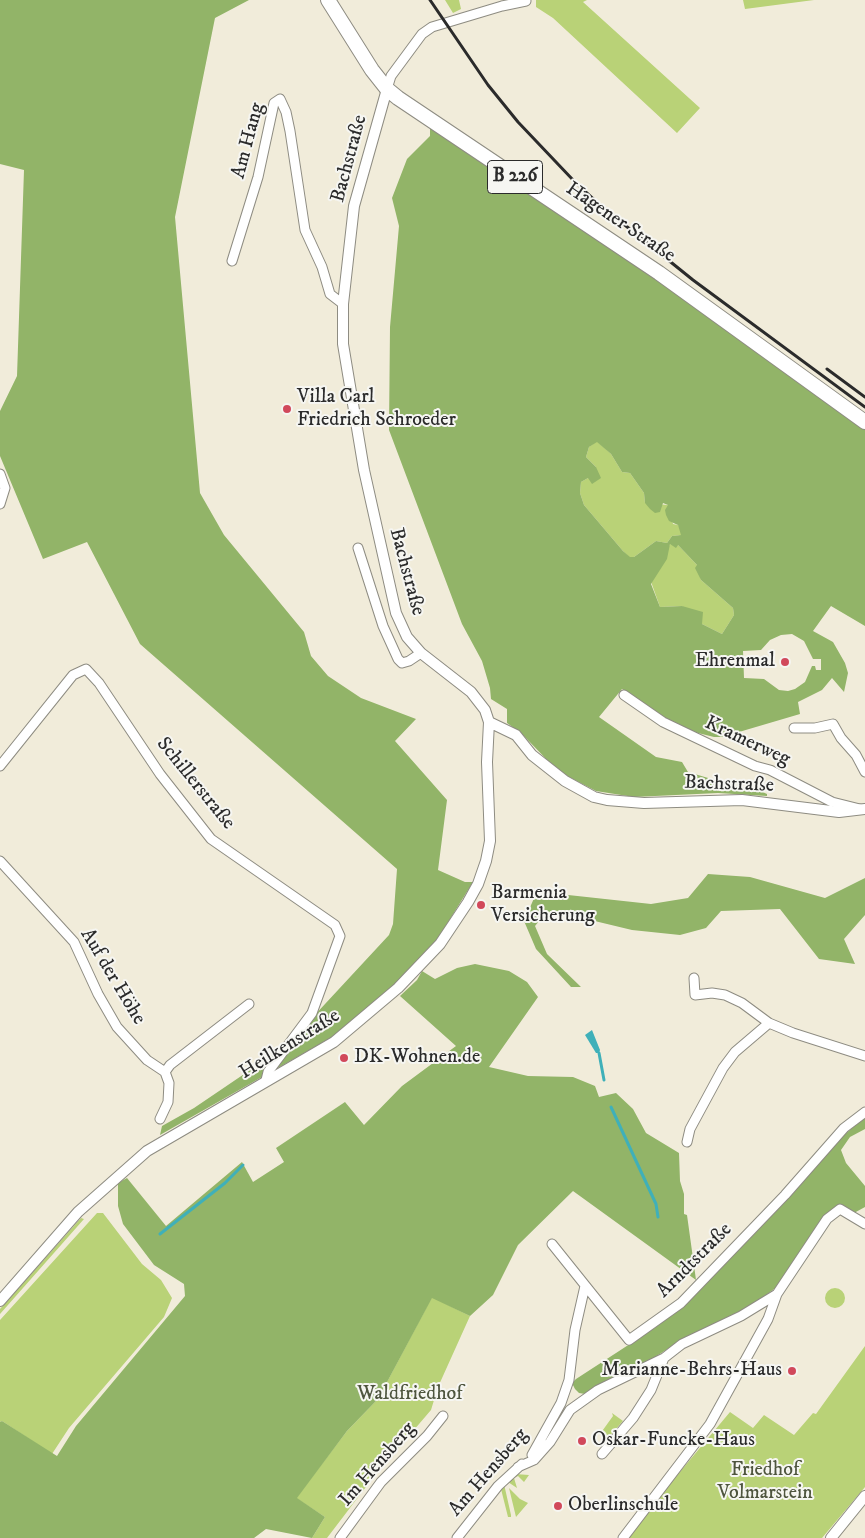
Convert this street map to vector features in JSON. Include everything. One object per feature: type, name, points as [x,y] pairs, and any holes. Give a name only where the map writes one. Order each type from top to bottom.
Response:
[{"type":"main road","name":"Hagener Straße","points":[[328,0],[387,89],[659,273],[865,422]]},
{"type":"street","points":[[387,89],[391,76],[422,34],[432,27],[450,20],[526,2]]},
{"type":"street","name":"Bachstraße","points":[[387,89],[354,206],[343,304],[343,344],[364,470],[396,613],[407,637],[421,653],[471,692],[485,710],[489,722],[516,734],[532,755],[565,781],[594,797],[644,803],[742,800],[839,812],[863,809]]},
{"type":"street","name":"Am Hang","points":[[232,261],[258,177],[274,103],[280,99],[286,112],[290,131],[305,230],[322,267],[330,294],[343,304]]},
{"type":"street","points":[[0,474],[6,488],[0,504]]},
{"type":"street","points":[[358,548],[383,626],[398,659],[402,662],[409,661],[421,653]]},
{"type":"street","name":"Schillerstraße","points":[[0,766],[73,675],[86,669],[99,683],[160,774],[211,839],[335,925],[340,936],[312,1013],[268,1072],[266,1080]]},
{"type":"street","name":"Kramerweg","points":[[624,695],[663,722],[754,766],[770,770],[832,802],[863,809]]},
{"type":"street","name":"Heilkenstraße","points":[[0,1301],[78,1212],[147,1151],[334,1042],[412,975],[440,944],[478,884],[490,841],[487,765],[489,722]]},
{"type":"street","points":[[794,728],[815,728],[833,724],[841,738],[856,754],[865,772]]},
{"type":"street","name":"Auf der Höhe","points":[[0,861],[74,942],[98,994],[118,1027],[147,1060],[165,1072]]},
{"type":"street","points":[[694,978],[695,995],[712,993],[725,995],[742,1003],[770,1023],[802,1036],[865,1056]]},
{"type":"street","points":[[160,1119],[168,1102],[169,1083],[165,1072],[170,1066],[249,1004]]},
{"type":"street","points":[[687,1142],[690,1129],[722,1068],[735,1052],[770,1023]]},
{"type":"street","name":"Arndtstraße","points":[[552,1244],[629,1340],[681,1303],[785,1194],[844,1128],[865,1112]]},
{"type":"street","points":[[623,1538],[710,1424],[768,1319],[777,1294],[834,1212],[840,1209],[848,1211],[865,1224]]},
{"type":"street","name":"Am Hensberg","points":[[457,1538],[498,1486],[533,1455],[563,1397],[570,1380],[575,1330],[585,1286]]},
{"type":"street","points":[[518,1467],[534,1460],[550,1442],[570,1410],[598,1390],[664,1358],[682,1344],[741,1316],[777,1294]]},
{"type":"street","points":[[602,1454],[642,1404],[651,1390],[664,1358]]},
{"type":"street","name":"Im Hensberg","points":[[340,1538],[381,1482],[427,1436],[443,1416]]},
{"type":"street","points":[[831,1538],[865,1496]]},
{"type":"green space","points":[[0,0],[249,0],[215,18],[175,217],[200,493],[224,535],[304,632],[311,656],[328,676],[361,698],[416,719],[395,741],[447,800],[438,870],[465,882],[473,882],[437,940],[392,987],[334,1036],[160,1135],[162,1126],[194,1108],[287,1045],[389,935],[393,924],[397,869],[140,644],[87,542],[43,559],[0,456],[0,411],[17,376],[24,170],[0,164]]},
{"type":"green space","points":[[445,0],[459,0],[461,9],[453,13]]},
{"type":"green space","points":[[536,0],[587,0],[583,2],[700,108],[677,133],[553,18],[536,7]]},
{"type":"green space","points":[[743,0],[814,0],[745,9]]},
{"type":"green space","points":[[430,124],[657,277],[865,427],[865,626],[831,606],[813,631],[833,642],[845,663],[848,673],[844,692],[832,678],[822,690],[798,702],[800,714],[722,737],[690,731],[667,720],[622,689],[599,717],[656,757],[682,762],[688,772],[735,786],[758,790],[767,794],[767,796],[718,793],[634,797],[596,791],[569,777],[552,765],[521,733],[507,723],[507,709],[491,699],[490,688],[482,661],[462,624],[389,430],[390,327],[399,226],[392,198],[407,159],[430,136]],"holes":[[[597,442],[611,454],[622,472],[630,473],[644,493],[645,503],[650,509],[655,513],[660,512],[663,503],[668,505],[665,510],[666,515],[669,521],[678,525],[681,535],[672,536],[667,543],[656,541],[634,557],[630,557],[623,551],[584,505],[580,493],[581,482],[588,478],[592,484],[601,478],[596,467],[586,457],[589,447]],[[670,544],[676,548],[678,545],[697,565],[695,568],[701,580],[733,608],[734,615],[722,634],[702,624],[703,612],[682,606],[660,607],[651,584],[667,559]],[[792,634],[804,641],[813,659],[821,659],[821,670],[816,670],[815,666],[812,666],[805,682],[795,689],[788,691],[779,690],[764,679],[744,678],[743,651],[761,650],[770,640],[781,635]]]},
{"type":"green space","points":[[597,441],[611,454],[622,472],[630,473],[644,493],[645,503],[668,505],[673,524],[678,525],[682,531],[681,535],[672,536],[667,543],[656,541],[634,557],[630,558],[623,551],[584,505],[580,493],[581,482],[588,478],[596,467],[586,457],[589,447]]},
{"type":"green space","points":[[671,543],[678,545],[697,565],[701,580],[733,608],[734,615],[722,634],[702,624],[682,606],[660,607],[649,576]]},
{"type":"green space","points":[[708,874],[750,877],[825,898],[865,878],[865,915],[844,939],[855,964],[819,959],[780,909],[721,911],[706,928],[680,935],[632,930],[578,917],[545,914],[535,926],[547,954],[581,987],[571,987],[536,949],[524,921],[535,896],[559,894],[651,904],[688,898]]},
{"type":"green space","points":[[475,964],[509,971],[527,982],[538,997],[489,1067],[528,1076],[573,1077],[595,1086],[599,1097],[616,1093],[633,1109],[646,1133],[679,1153],[680,1181],[684,1194],[684,1214],[687,1215],[696,1280],[573,1191],[518,1245],[493,1295],[470,1316],[432,1298],[378,1399],[347,1431],[297,1498],[325,1517],[312,1538],[266,1529],[254,1538],[0,1538],[0,1422],[2,1421],[57,1456],[76,1426],[185,1296],[184,1284],[154,1265],[123,1224],[118,1206],[118,1183],[127,1178],[166,1226],[242,1162],[253,1182],[284,1162],[276,1148],[345,1102],[364,1125],[402,1086],[456,1046],[400,996],[417,980],[422,971],[435,979],[457,968]]},
{"type":"green space","points":[[865,1117],[865,1129],[850,1137],[841,1150],[846,1163],[865,1186],[865,1207],[854,1213],[838,1205],[819,1223],[778,1286],[754,1304],[683,1339],[655,1357],[585,1394],[579,1393],[575,1389],[572,1383],[576,1379],[656,1327],[686,1303],[844,1135]]},
{"type":"green space","points":[[97,1213],[103,1213],[142,1264],[161,1280],[172,1298],[164,1317],[69,1428],[52,1454],[2,1421],[0,1422],[0,1320]]},
{"type":"green space","points":[[81,1218],[84,1219],[0,1314],[0,1309]]},
{"type":"green space","points":[[831,1288],[839,1288],[845,1294],[845,1302],[839,1308],[831,1308],[825,1302],[825,1294]]},
{"type":"green space","name":"Waldfriedhof","points":[[432,1297],[470,1316],[438,1387],[431,1410],[372,1479],[327,1538],[312,1538],[325,1517],[296,1498],[347,1431],[378,1399]]},
{"type":"green space","name":"Friedhof Volmarstein","points":[[865,1346],[865,1487],[822,1538],[629,1538],[663,1492],[730,1412],[753,1428],[764,1415],[794,1435],[813,1413],[816,1414]]},
{"type":"green space","points":[[612,1413],[623,1421],[605,1441],[600,1434],[613,1416]]},
{"type":"green space","points":[[515,1474],[529,1475],[524,1482],[518,1476],[514,1478],[517,1488],[508,1482],[504,1484],[511,1515],[511,1517],[508,1517],[501,1489],[502,1485]]},
{"type":"green space","points":[[509,1488],[520,1499],[528,1503],[516,1517]]},
{"type":"water","points":[[592,1030],[600,1050],[599,1053],[596,1053],[585,1035]]},
{"type":"waterway","points":[[599,1053],[604,1080]]},
{"type":"waterway","points":[[611,1107],[656,1204],[658,1217]]},
{"type":"waterway","points":[[160,1234],[225,1183],[243,1165]]},
{"type":"railway","points":[[430,0],[488,85],[518,122],[574,181],[600,205],[693,280],[865,407]]},
{"type":"railway","points":[[827,369],[865,397]]},
{"type":"place","name":"Villa Carl Friedrich Schroeder","points":[[287,409]]},
{"type":"place","name":"Ehrenmal","points":[[785,662]]},
{"type":"place","name":"Barmenia Versicherung","points":[[481,905]]},
{"type":"place","name":"DK-Wohnen.de","points":[[344,1058]]},
{"type":"place","name":"Marianne-Behrs-Haus","points":[[792,1371]]},
{"type":"place","name":"Oskar-Funcke-Haus","points":[[582,1441]]},
{"type":"place","name":"Oberlinschule","points":[[558,1506]]}]
